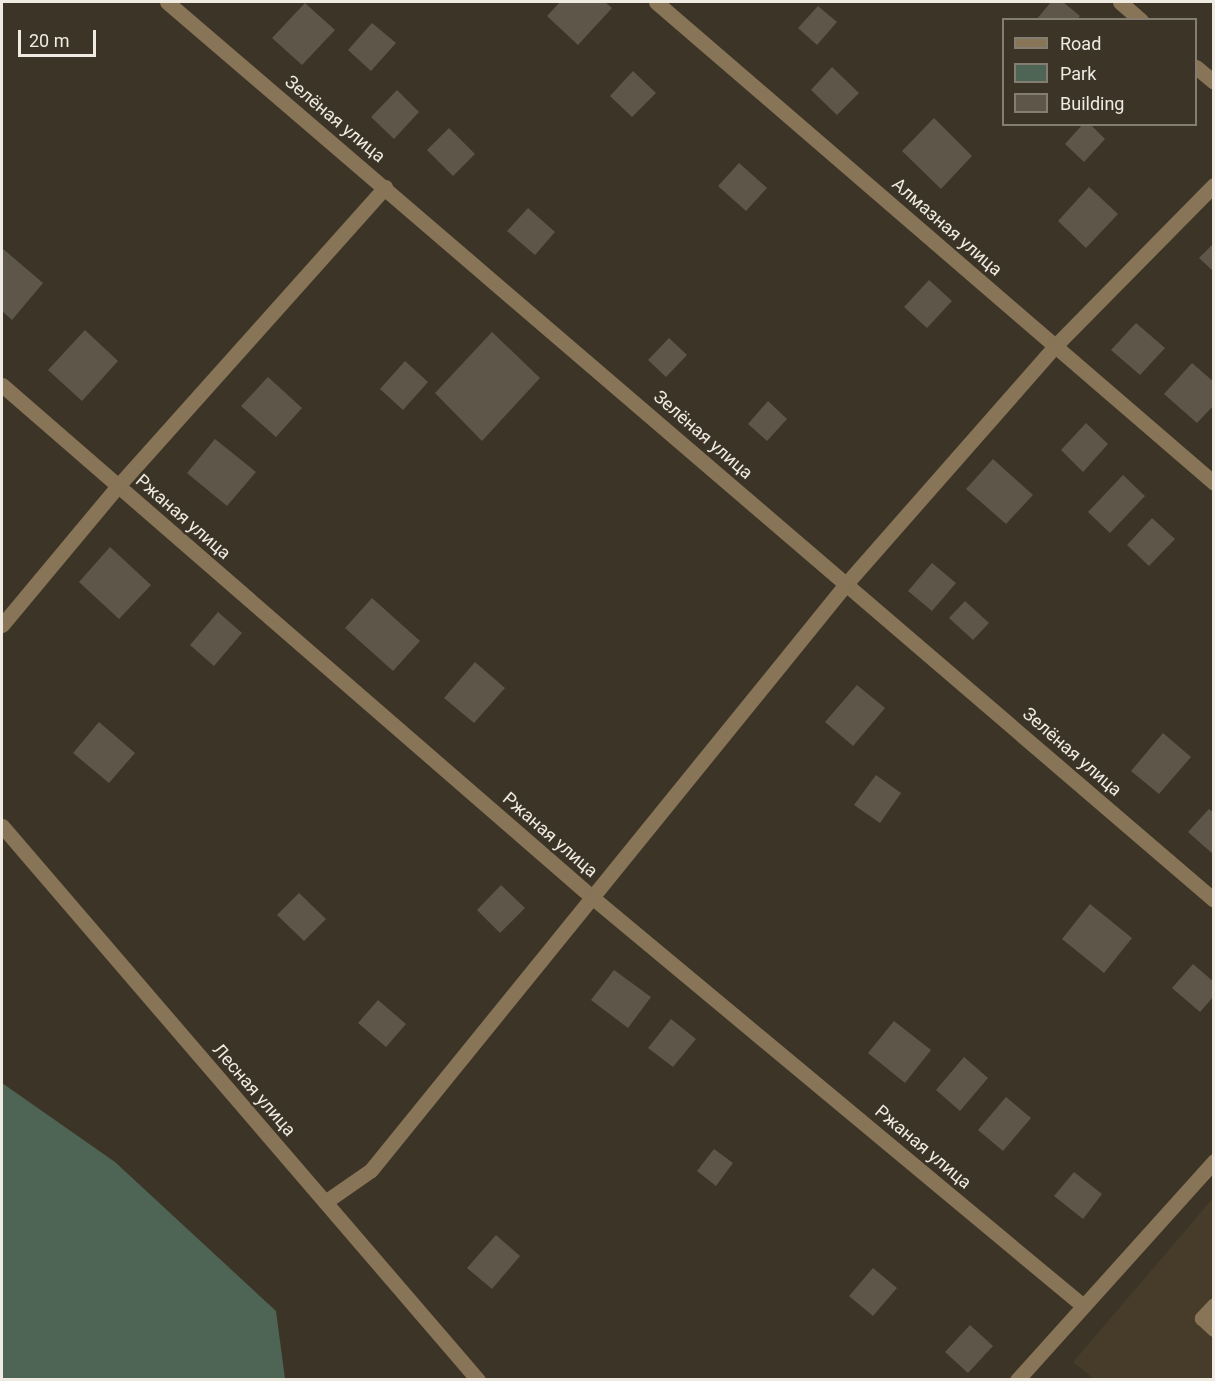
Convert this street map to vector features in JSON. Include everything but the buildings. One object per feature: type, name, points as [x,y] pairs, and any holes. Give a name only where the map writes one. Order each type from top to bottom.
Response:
[{"type":"street","name":"Зелёная улица","points":[[167,2],[1214,900]]},
{"type":"street","name":"Алмазная улица","points":[[656,2],[1214,483]]},
{"type":"street","points":[[1120,2],[1139,18]]},
{"type":"street","points":[[1197,68],[1214,82]]},
{"type":"street","points":[[325,1202],[371,1170],[846,584],[1055,346],[1214,185]]},
{"type":"street","points":[[2,625],[118,486],[385,187]]},
{"type":"street","name":"Ржаная улица","points":[[2,385],[593,898],[1082,1305]]},
{"type":"street","name":"Лесная улица","points":[[2,826],[478,1380]]},
{"type":"street","points":[[1017,1380],[1082,1305],[1210,1171]]},
{"type":"street","points":[[1214,1305],[1202,1318],[1214,1329]]},
{"type":"shaded area","points":[[1213,1198],[1213,1379],[1094,1379],[1073,1362]]},
{"type":"green space","points":[[2,1083],[115,1162],[276,1311],[285,1379],[2,1379]]}]
